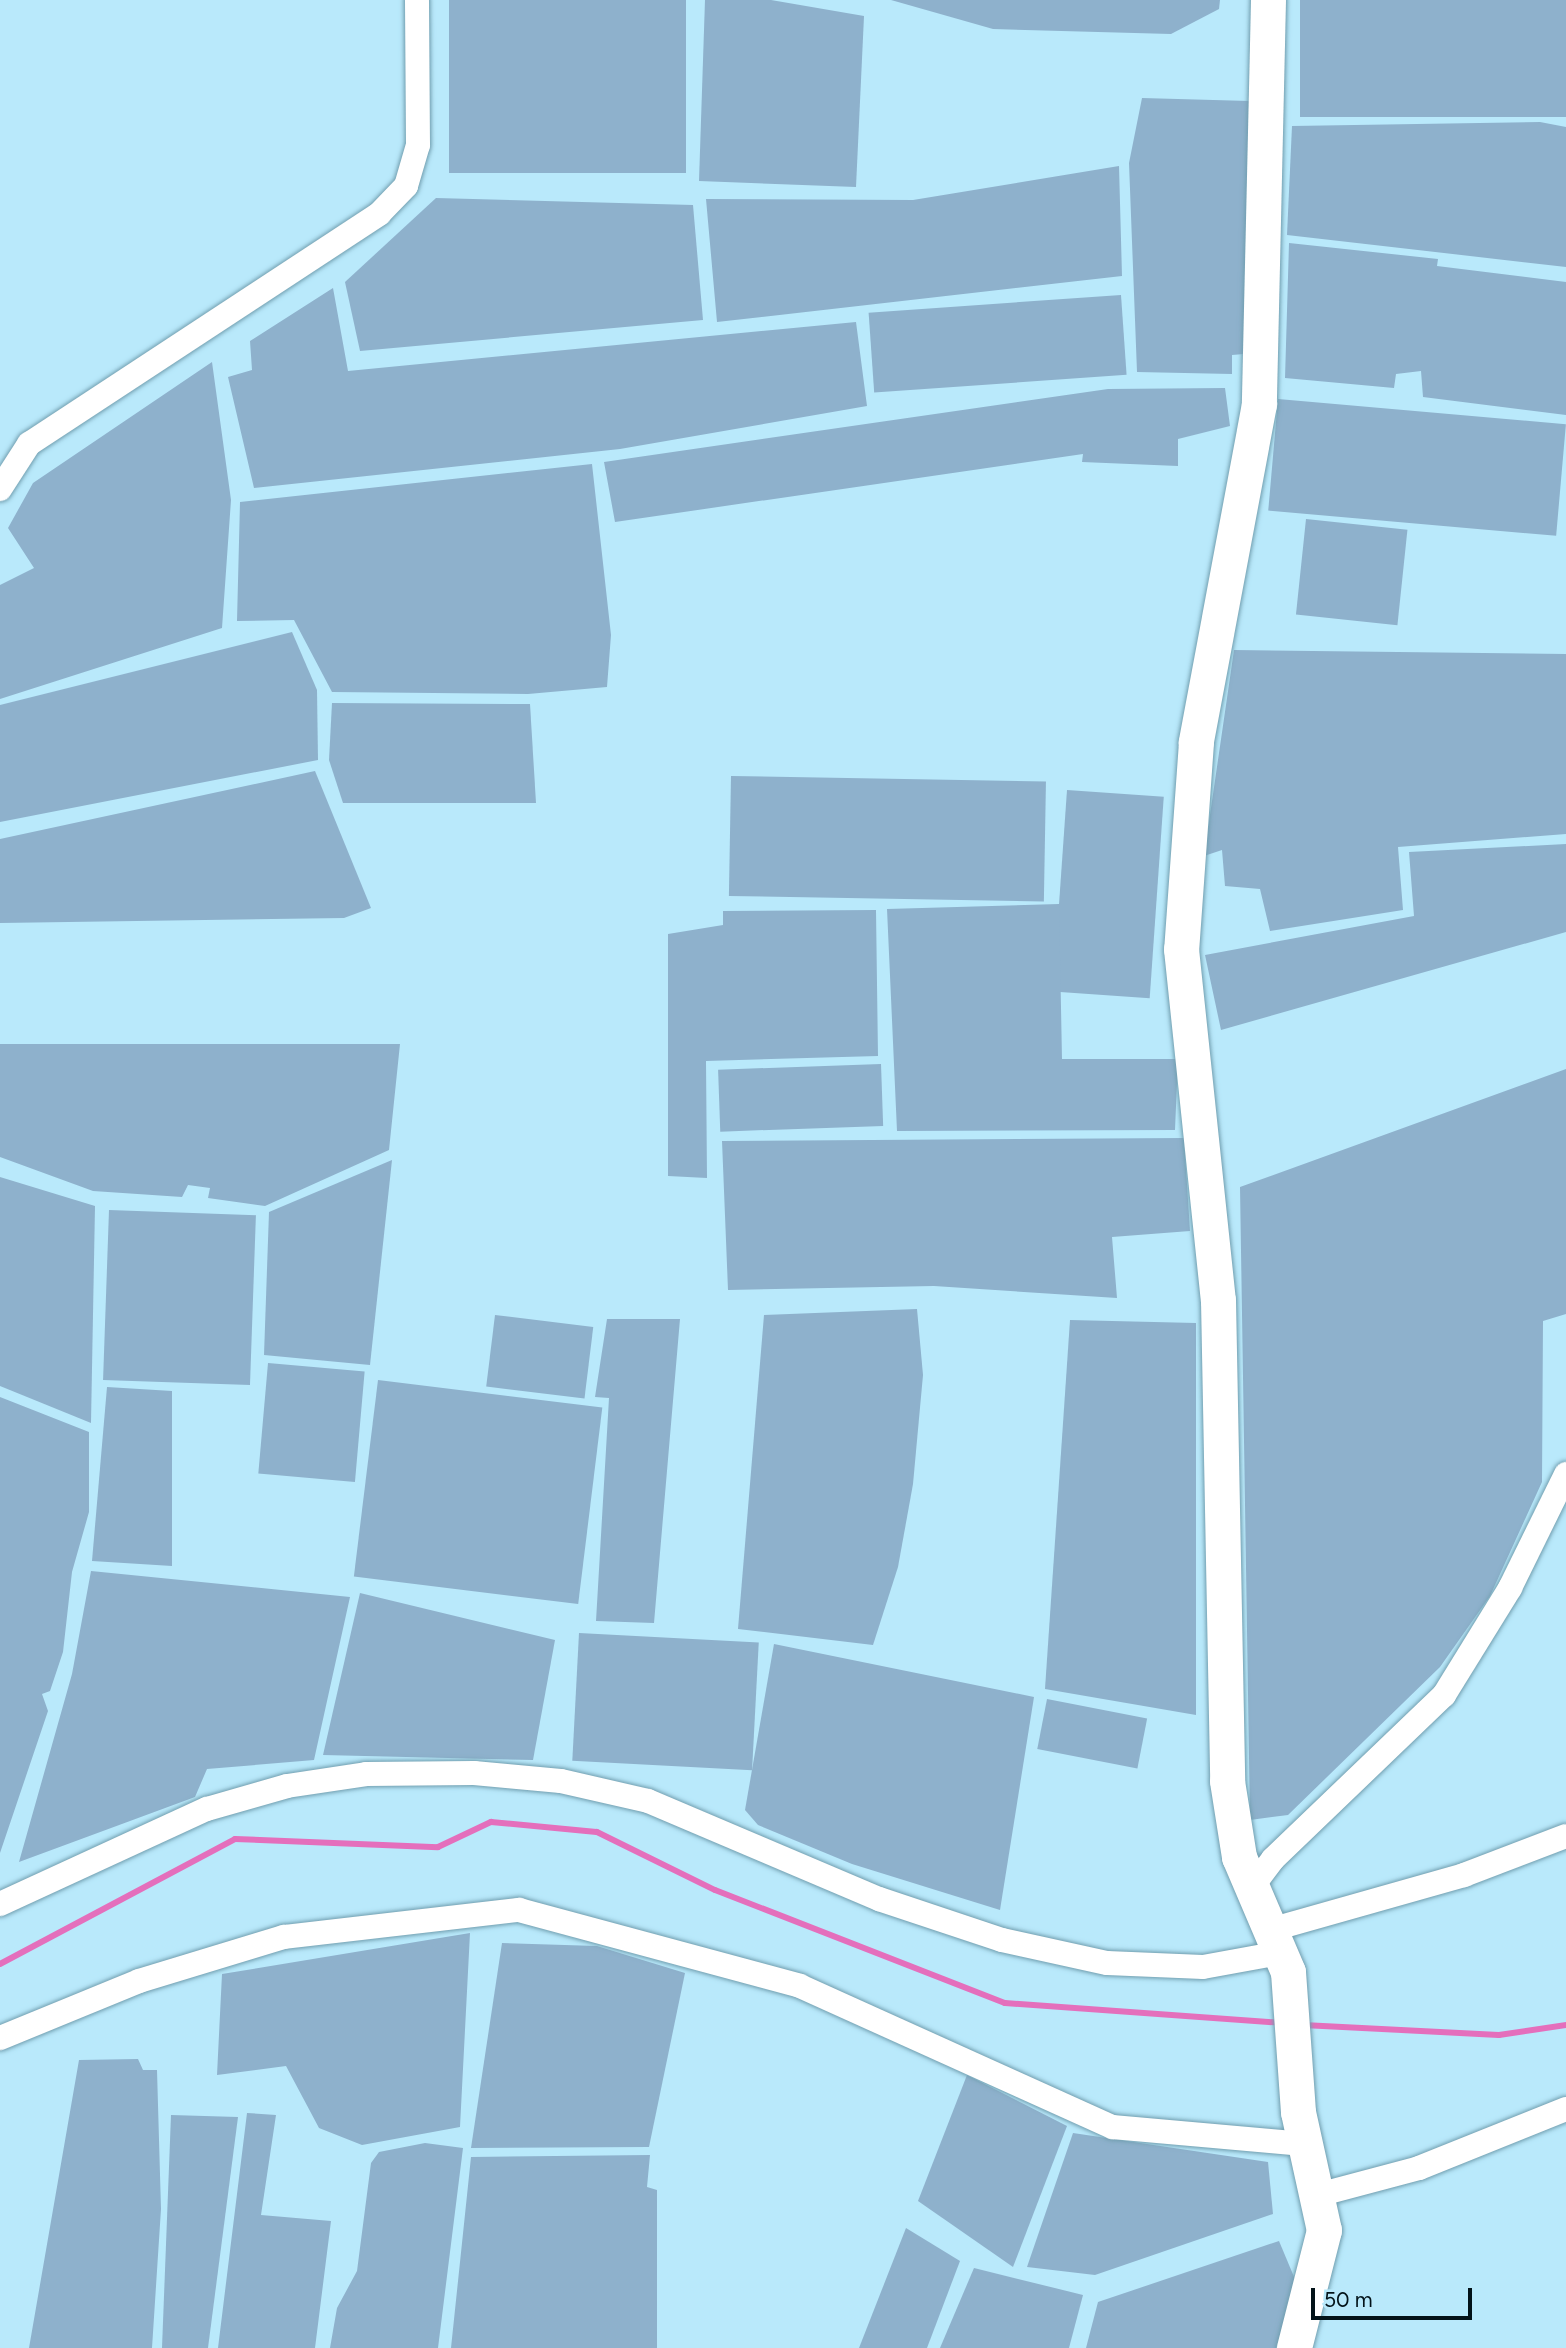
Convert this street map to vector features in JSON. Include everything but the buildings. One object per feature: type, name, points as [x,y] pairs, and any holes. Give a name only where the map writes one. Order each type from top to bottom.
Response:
[{"type":"street","points":[[0,489],[29,444],[379,214],[406,186],[418,145],[417,0]]},
{"type":"street","points":[[1268,0],[1259,404],[1196,742],[1181,949],[1218,1300],[1227,1781],[1239,1857],[1279,1952],[1301,2128],[1314,2196],[1324,2230],[1294,2348]]},
{"type":"street","points":[[1252,1888],[1273,1859],[1444,1695],[1510,1588],[1566,1474]]},
{"type":"street","points":[[0,1904],[207,1809],[287,1787],[366,1774],[474,1773],[561,1781],[648,1801],[879,1899],[1015,1943],[1107,1963],[1203,1967],[1279,1952],[1566,1836]]},
{"type":"street","points":[[0,2038],[139,1981],[284,1937],[519,1909],[800,1986],[1113,2127],[1301,2128]]},
{"type":"street","points":[[1314,2196],[1419,2168],[1566,2109]]},
{"type":"waterway","points":[[0,1964],[235,1839],[438,1847],[491,1822],[597,1832],[715,1890],[1005,2003],[1282,2023]]},
{"type":"waterway","points":[[1303,2025],[1499,2035],[1566,2025]]}]
